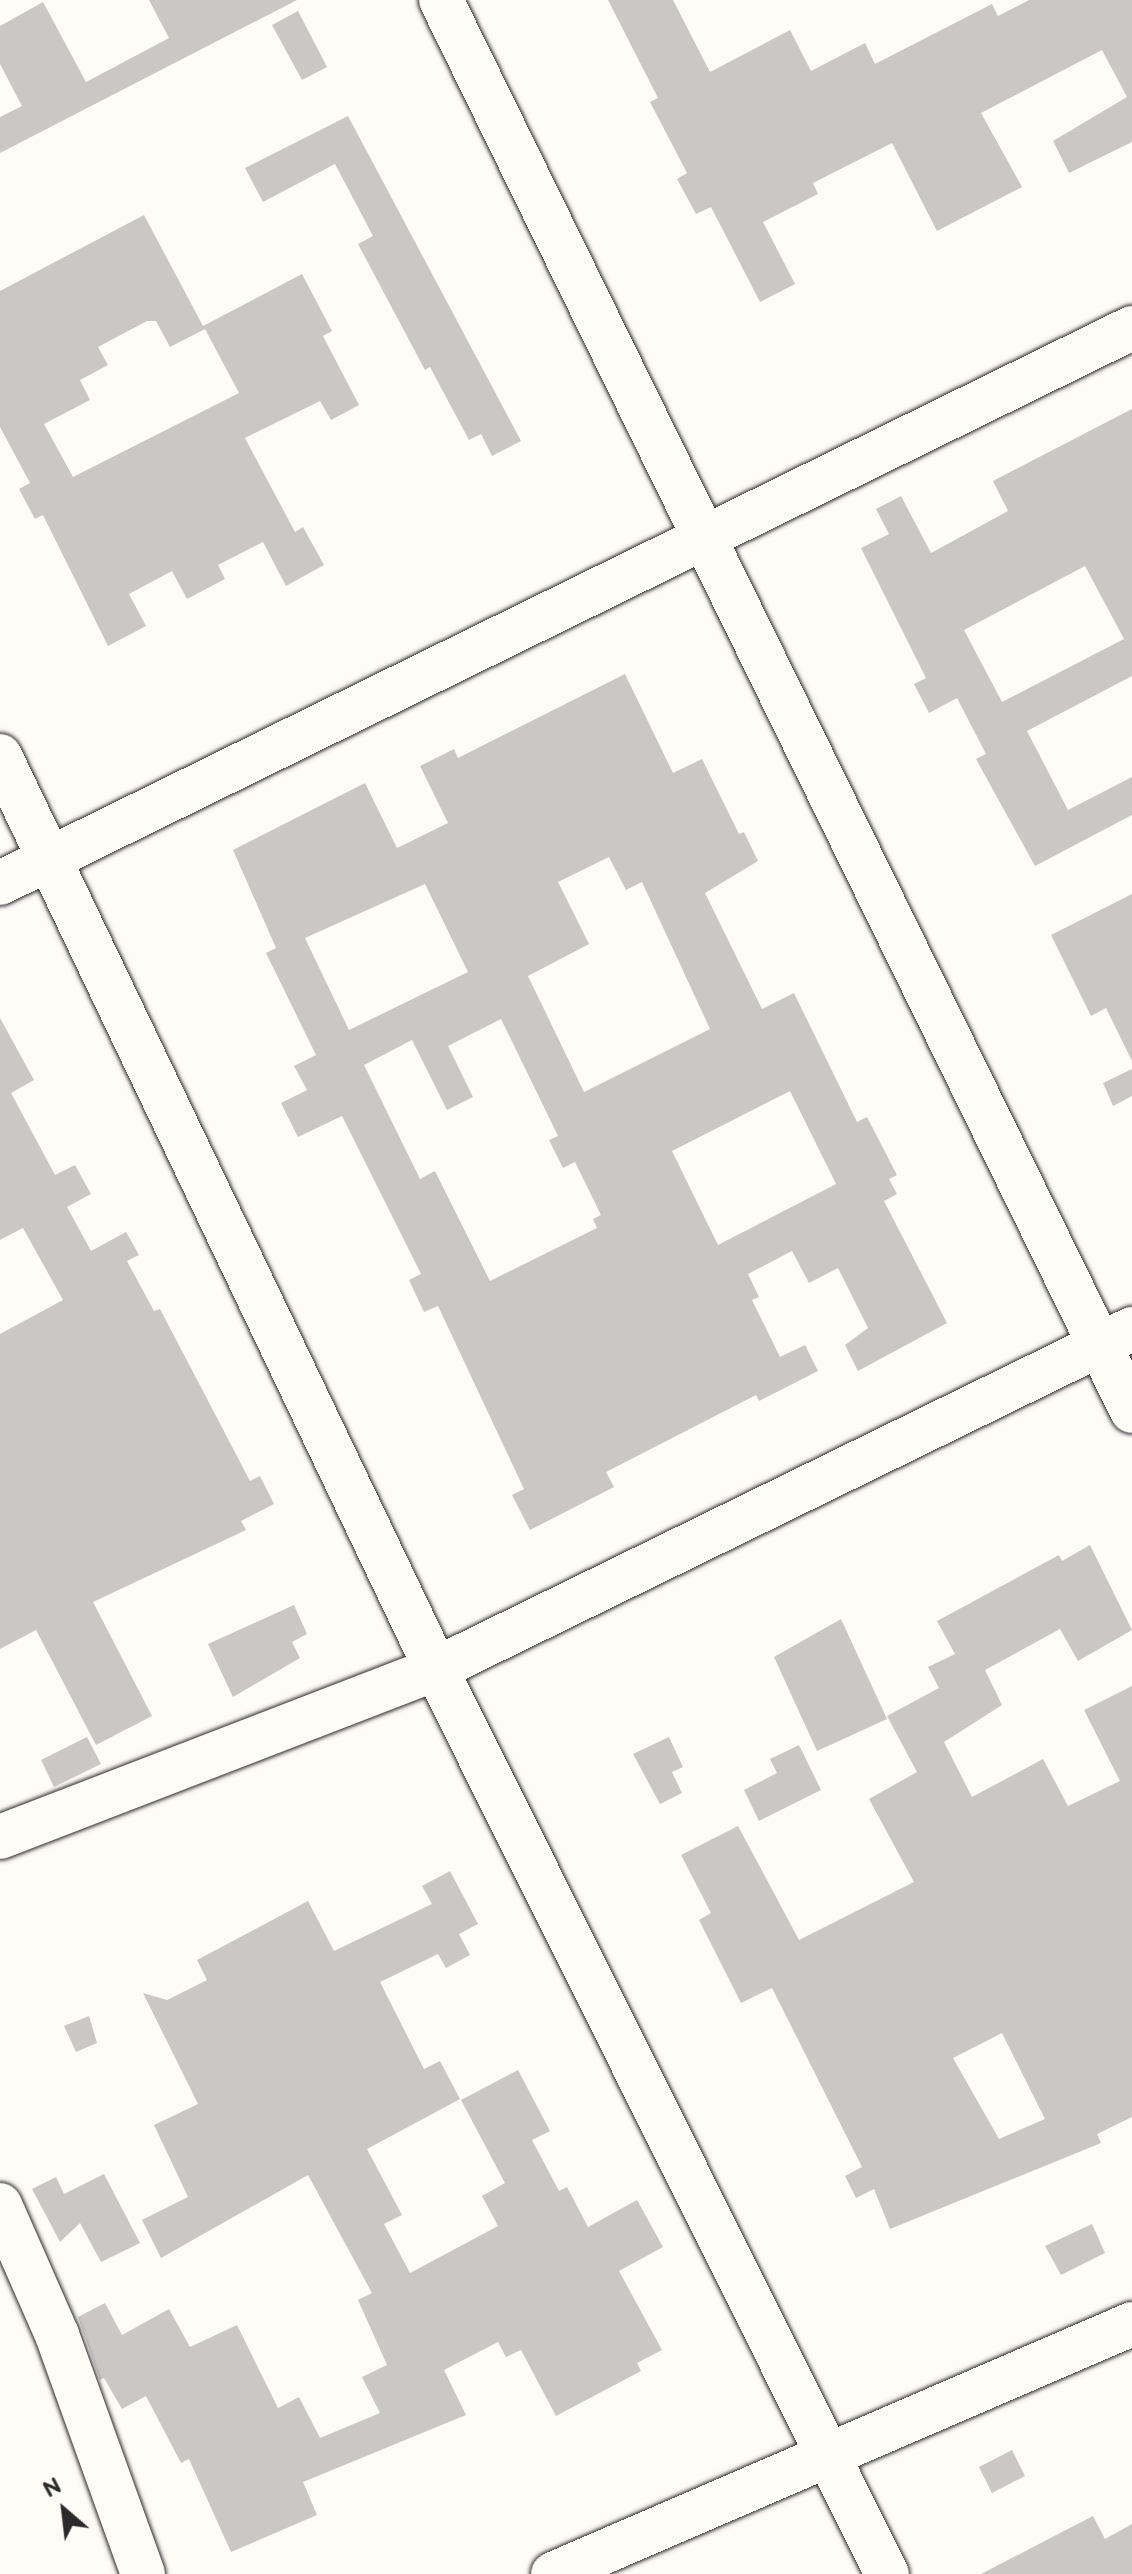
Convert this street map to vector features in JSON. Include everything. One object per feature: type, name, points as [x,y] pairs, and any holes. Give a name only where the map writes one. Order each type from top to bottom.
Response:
[{"type":"street","points":[[441,0],[705,537],[1116,1336],[1132,1411]]},
{"type":"street","points":[[0,883],[1132,328]]},
{"type":"street","points":[[0,756],[436,1669],[887,2574]]},
{"type":"street","points":[[0,1837],[436,1669],[1116,1336]]},
{"type":"street","points":[[0,2205],[57,2335],[143,2574]]},
{"type":"street","points":[[553,2574],[1132,2324]]},
{"type":"building","points":[[149,0],[297,0],[0,153],[0,117],[22,106],[0,64],[0,26],[43,2],[86,82],[169,38]]},
{"type":"building","points":[[608,0],[673,0],[710,72],[790,30],[811,71],[865,43],[875,64],[992,4],[998,16],[1029,0],[1132,0],[1132,142],[1069,173],[1053,141],[1127,97],[1102,50],[981,113],[1022,187],[937,231],[892,143],[813,183],[818,194],[763,222],[795,284],[760,302],[711,207],[696,214],[677,179],[687,173],[650,102],[658,98]]},
{"type":"building","points":[[298,11],[327,67],[302,80],[272,25]]},
{"type":"building","points":[[348,116],[521,441],[492,456],[481,434],[469,440],[430,367],[425,370],[358,244],[373,236],[335,164],[263,202],[245,168]]},
{"type":"building","points":[[144,215],[203,326],[302,274],[332,331],[323,336],[359,405],[331,420],[320,401],[245,438],[295,532],[303,527],[324,565],[286,586],[263,542],[218,565],[225,579],[187,599],[172,571],[129,594],[146,626],[108,646],[43,515],[35,519],[19,489],[30,483],[0,427],[0,291]],"holes":[[[147,321],[156,321],[170,347],[205,329],[239,393],[73,477],[44,424],[90,400],[80,380],[108,365],[98,347]]]},
{"type":"building","points":[[1132,409],[1132,676],[1027,731],[1068,810],[1132,777],[1132,815],[1035,866],[976,759],[986,754],[957,698],[929,713],[914,684],[926,678],[861,548],[889,534],[876,509],[901,496],[931,553],[1008,511],[993,481]],"holes":[[[1085,566],[1124,639],[1002,702],[964,630]]]},
{"type":"building","points":[[625,674],[673,773],[702,759],[739,834],[744,832],[758,861],[705,893],[762,1009],[794,993],[857,1122],[867,1117],[897,1175],[889,1179],[897,1194],[884,1201],[947,1323],[858,1371],[845,1345],[868,1328],[838,1268],[809,1283],[792,1251],[748,1274],[759,1297],[752,1300],[780,1357],[805,1345],[818,1371],[759,1401],[756,1395],[606,1472],[614,1487],[530,1530],[512,1495],[524,1489],[438,1306],[424,1312],[409,1280],[421,1274],[342,1116],[298,1137],[281,1103],[307,1090],[294,1066],[316,1055],[266,953],[276,948],[233,850],[365,783],[397,848],[448,823],[420,766],[454,749],[458,758]],"holes":[[[609,857],[626,890],[642,882],[710,1029],[584,1092],[528,976],[589,944],[558,882]],[[425,884],[468,972],[349,1030],[305,938]],[[501,1019],[558,1136],[549,1140],[563,1168],[575,1162],[601,1215],[593,1219],[597,1228],[490,1281],[435,1171],[420,1179],[364,1065],[412,1040],[447,1110],[473,1097],[448,1046]],[[790,1091],[836,1184],[718,1245],[672,1151]]]},
{"type":"building","points":[[1132,894],[1132,1061],[1106,1008],[1091,1016],[1051,935]]},
{"type":"building","points":[[0,1018],[34,1080],[11,1093],[55,1175],[75,1165],[91,1194],[67,1207],[91,1251],[126,1232],[139,1255],[127,1261],[154,1311],[160,1309],[250,1481],[260,1476],[274,1504],[241,1521],[246,1530],[93,1602],[152,1716],[96,1745],[36,1630],[0,1649],[0,1334],[63,1300],[23,1228],[0,1240]]},
{"type":"building","points":[[1132,1069],[1132,1096],[1113,1106],[1103,1083]]},
{"type":"building","points":[[1090,1545],[1132,1630],[1078,1661],[1060,1629],[985,1670],[1002,1705],[944,1742],[972,1797],[1043,1759],[1068,1806],[1120,1781],[1084,1710],[1132,1686],[1132,2117],[1097,2134],[1101,2143],[890,2229],[874,2189],[856,2198],[845,2176],[862,2167],[772,1988],[741,2003],[699,1920],[711,1913],[681,1855],[738,1826],[799,1940],[914,1882],[869,1799],[917,1772],[887,1716],[939,1688],[928,1667],[955,1654],[937,1621],[1059,1555],[1062,1561]],"holes":[[[1002,2033],[1045,2119],[999,2139],[953,2058]]]},
{"type":"building","points":[[294,1605],[307,1634],[292,1642],[300,1658],[233,1697],[208,1644]]},
{"type":"building","points":[[841,1619],[887,1719],[817,1751],[774,1657]]},
{"type":"building","points":[[87,1737],[101,1764],[54,1787],[41,1760]]},
{"type":"building","points":[[669,1737],[683,1767],[672,1772],[682,1793],[660,1804],[633,1754]]},
{"type":"building","points":[[799,1745],[821,1790],[759,1821],[744,1790],[777,1773],[770,1759]]},
{"type":"building","points":[[450,1871],[478,1924],[459,1934],[470,1955],[446,1968],[438,1954],[380,1982],[424,2069],[440,2061],[460,2099],[367,2149],[402,2215],[384,2224],[410,2273],[498,2226],[482,2196],[505,2183],[461,2100],[518,2070],[550,2131],[532,2140],[559,2191],[567,2187],[588,2227],[637,2200],[663,2247],[619,2271],[662,2350],[637,2363],[641,2371],[556,2416],[521,2350],[506,2357],[498,2342],[444,2370],[466,2415],[303,2482],[317,2515],[231,2552],[189,2459],[181,2463],[146,2396],[122,2409],[104,2378],[100,2380],[78,2317],[105,2303],[122,2335],[169,2309],[190,2347],[237,2325],[278,2408],[299,2397],[320,2438],[380,2413],[362,2377],[387,2365],[358,2300],[372,2293],[308,2175],[161,2258],[142,2220],[188,2197],[154,2125],[198,2104],[143,1993],[167,2000],[207,1980],[197,1960],[308,1901],[334,1951],[432,1904],[422,1886]]},
{"type":"building","points":[[89,2016],[97,2043],[76,2052],[64,2026]]},
{"type":"building","points":[[104,2174],[140,2243],[101,2262],[80,2223],[60,2242],[32,2189],[56,2177],[64,2194]]},
{"type":"building","points":[[1092,2224],[1105,2253],[1061,2275],[1045,2246]]},
{"type":"building","points":[[1012,2450],[1025,2476],[992,2493],[979,2467]]},
{"type":"building","points":[[1093,2516],[1105,2539],[1132,2524],[1132,2574],[981,2574]]}]
